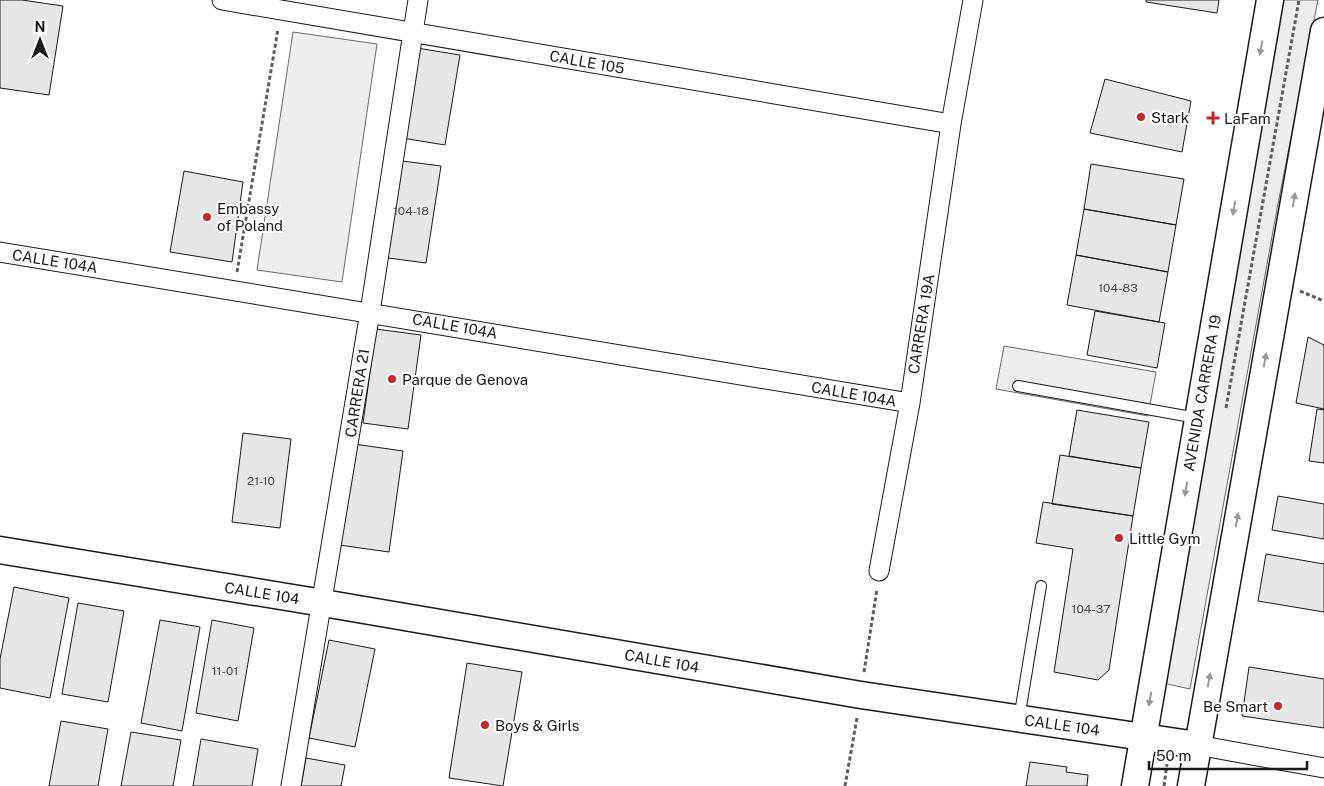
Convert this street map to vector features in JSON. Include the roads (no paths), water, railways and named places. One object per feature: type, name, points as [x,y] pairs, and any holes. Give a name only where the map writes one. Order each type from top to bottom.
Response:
[{"type":"main road","name":"AVENIDA CARRERA 19","points":[[1135,786],[1270,0]]},
{"type":"main road","points":[[1190,786],[1324,31]]},
{"type":"main road","name":"CALLE 104","points":[[0,550],[1019,720],[1197,745]]},
{"type":"street","name":"CALLE 105","points":[[222,0],[952,124]]},
{"type":"street","name":"CARRERA 21","points":[[291,786],[323,603],[418,0]]},
{"type":"street","name":"CARRERA 19A","points":[[879,571],[910,403],[952,124],[973,0]]},
{"type":"street","name":"CALLE 104A","points":[[0,252],[910,403]]},
{"type":"street","name":"CALLE 104","points":[[1197,745],[1324,768]]},
{"type":"lane","points":[[1018,386],[1198,418]]},
{"type":"lane","points":[[1019,720],[1041,586]]},
{"type":"place","name":"Stark","points":[[1141,117]]},
{"type":"place","name":"LaFam","points":[[1213,118]]},
{"type":"place","name":"Embassy of Poland","points":[[207,217]]},
{"type":"place","name":"Parque de Genova","points":[[392,379]]},
{"type":"place","name":"Little Gym","points":[[1119,538]]},
{"type":"place","name":"Be Smart","points":[[1278,706]]},
{"type":"place","name":"Boys & Girls","points":[[485,725]]}]
